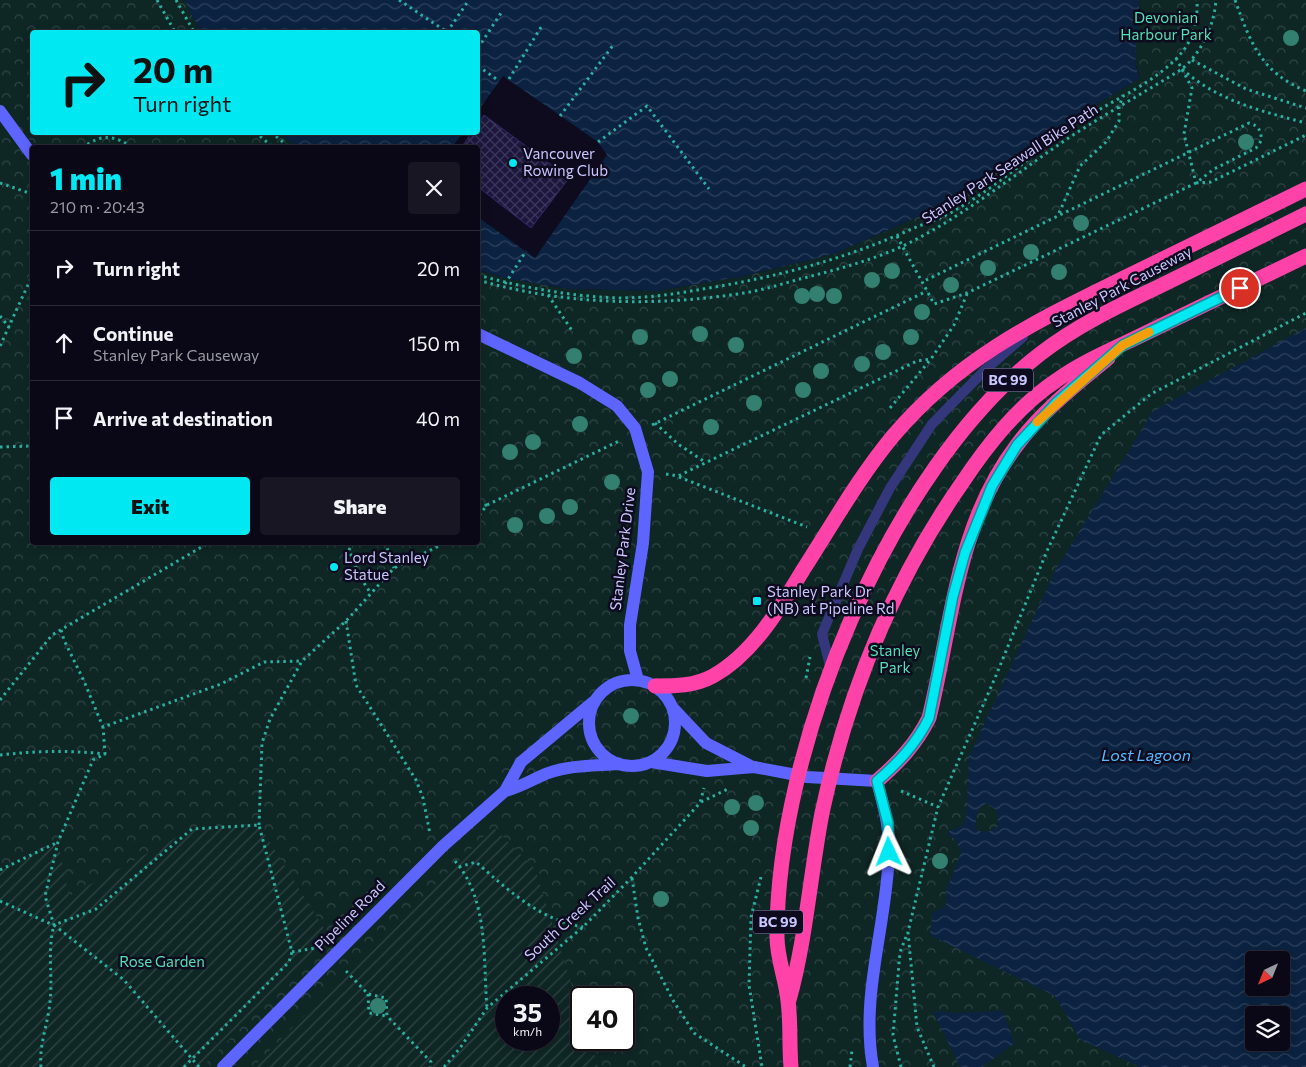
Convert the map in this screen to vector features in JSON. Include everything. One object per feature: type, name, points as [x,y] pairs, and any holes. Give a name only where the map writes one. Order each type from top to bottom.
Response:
[{"type":"highway","points":[[655,686],[687,685],[699,682],[714,676],[743,652],[787,596],[874,461],[911,416],[959,372],[991,347],[1064,308],[1306,189]]},
{"type":"highway","name":"Stanley Park Causeway","points":[[791,1067],[788,1002],[779,963],[777,936],[786,843],[803,759],[831,670],[867,586],[911,504],[953,442],[1003,385],[1039,354],[1076,328],[1306,214]]},
{"type":"highway","name":"Stanley Park Causeway","points":[[788,1002],[804,937],[816,848],[829,783],[849,711],[870,653],[909,571],[947,506],[982,455],[1012,419],[1046,388],[1076,368],[1306,256]]},
{"type":"highway","points":[[877,781],[903,758],[920,736],[929,718],[958,575],[982,506],[1001,468],[1017,445],[1040,419],[1123,345]]},
{"type":"street","points":[[0,111],[30,152]]},
{"type":"street","name":"Stanley Park Drive","points":[[480,335],[580,383],[617,406],[635,428],[648,472],[643,543],[630,625],[630,651],[638,680]]},
{"type":"street","points":[[621,680],[638,680],[655,686],[668,698],[672,707],[676,725],[671,742],[659,757],[651,762],[635,766],[618,764],[606,758],[592,740],[588,720],[598,695],[612,684],[621,680]]},
{"type":"street","name":"Pipeline Road","points":[[223,1067],[443,846],[505,792],[521,762],[594,702]]},
{"type":"street","points":[[672,707],[696,735],[706,743],[754,767]]},
{"type":"street","points":[[651,762],[706,771],[754,767],[807,776],[877,781],[888,823],[889,852],[869,994],[868,1041],[872,1067]]},
{"type":"street","name":"Pipeline Road","points":[[505,792],[526,785],[541,776],[570,768],[618,764]]},
{"type":"lane","points":[[831,670],[822,634],[858,549],[890,488],[932,424],[992,364],[1035,327],[1064,308]]},
{"type":"path","points":[[157,0],[174,30]]},
{"type":"path","points":[[176,0],[193,30]]},
{"type":"path","points":[[399,0],[444,30]]},
{"type":"path","points":[[448,30],[469,0]]},
{"type":"path","points":[[480,276],[505,283],[601,297],[673,294],[770,278],[869,249],[951,213],[978,196],[1065,131],[1157,74],[1184,51],[1190,40],[1198,16],[1197,0]]},
{"type":"path","name":"Stanley Park Seawall Bike Path","points":[[480,281],[502,287],[622,303],[688,300],[746,293],[842,269],[902,246],[964,211],[1012,180],[1070,137],[1182,69],[1192,60],[1204,44],[1216,0]]},
{"type":"path","points":[[1236,0],[1249,38],[1257,53],[1270,70],[1289,84],[1306,91]]},
{"type":"path","points":[[480,45],[503,10]]},
{"type":"path","points":[[509,79],[543,24]]},
{"type":"path","points":[[560,116],[614,44]]},
{"type":"path","points":[[1176,58],[1192,88],[1184,134],[1196,183]]},
{"type":"path","points":[[1192,60],[1246,89],[1306,108]]},
{"type":"path","points":[[480,67],[499,81]]},
{"type":"path","points":[[1182,69],[1200,85],[1221,95],[1261,111],[1306,123]]},
{"type":"path","points":[[1059,214],[1080,166],[1106,142],[1119,121],[1119,107],[1124,94]]},
{"type":"path","points":[[598,142],[648,106],[709,189]]},
{"type":"path","points":[[897,236],[902,246],[934,304],[967,293],[1196,183],[1214,169],[1256,148],[1262,141],[1262,136],[1255,125],[1249,123],[922,282]]},
{"type":"path","points":[[259,135],[270,145]]},
{"type":"path","points":[[275,135],[286,145]]},
{"type":"path","points":[[1196,183],[1211,182],[1306,135]]},
{"type":"path","points":[[87,145],[102,137],[113,136],[130,145]]},
{"type":"path","points":[[0,183],[30,193]]},
{"type":"path","points":[[502,287],[526,251]]},
{"type":"path","points":[[0,346],[30,281]]},
{"type":"path","points":[[545,290],[573,332]]},
{"type":"path","points":[[646,428],[880,316],[927,291]]},
{"type":"path","points":[[888,412],[931,359],[954,325],[967,293]]},
{"type":"path","points":[[901,1067],[893,1035],[900,952],[908,932],[938,807],[995,678],[1047,550],[1101,435],[1151,394],[1306,313]]},
{"type":"path","points":[[0,316],[9,328]]},
{"type":"path","points":[[678,476],[917,361],[931,359]]},
{"type":"path","points":[[652,421],[678,444],[706,462]]},
{"type":"path","points":[[480,506],[487,505],[628,437]]},
{"type":"path","points":[[0,447],[30,446]]},
{"type":"path","points":[[648,472],[678,476],[807,526]]},
{"type":"path","points":[[480,515],[487,505]]},
{"type":"path","points":[[0,700],[52,635],[205,545]]},
{"type":"path","points":[[352,545],[349,550],[359,575],[371,594]]},
{"type":"path","points":[[386,545],[394,568]]},
{"type":"path","points":[[184,1067],[289,962],[292,952],[259,825],[262,743],[270,719],[302,661],[346,621],[394,568],[441,545]]},
{"type":"path","points":[[346,621],[356,685],[416,780],[423,798],[426,823],[431,837]]},
{"type":"path","points":[[61,630],[103,728],[105,754]]},
{"type":"path","points":[[103,728],[221,684],[264,662],[302,661]]},
{"type":"path","points":[[0,756],[36,751],[80,751],[105,754]]},
{"type":"path","points":[[42,1067],[40,1054],[50,1002],[50,941],[54,925],[45,896],[58,842],[93,760],[105,754]]},
{"type":"path","name":"South Creek Trail","points":[[444,1067],[460,1048],[487,1008],[583,926],[632,877],[700,803],[705,784]]},
{"type":"path","points":[[700,803],[730,788]]},
{"type":"path","points":[[901,791],[938,807]]},
{"type":"path","points":[[54,925],[96,909],[192,829],[259,825]]},
{"type":"path","points":[[0,870],[58,842]]},
{"type":"path","points":[[454,861],[465,873],[480,913],[487,1008]]},
{"type":"path","points":[[459,867],[476,862],[535,910],[564,924],[583,926]]},
{"type":"path","points":[[762,874],[751,917],[749,985],[762,1067]]},
{"type":"path","points":[[632,877],[638,918],[646,948],[674,1002],[694,1033],[746,1067]]},
{"type":"path","points":[[0,901],[54,925],[124,980],[199,1067]]},
{"type":"path","points":[[908,932],[917,1027],[934,1067]]},
{"type":"path","points":[[292,952],[309,948]]},
{"type":"path","points":[[346,971],[368,994],[386,998],[387,1016]]},
{"type":"path","points":[[368,994],[369,1013],[387,1016],[431,1062],[430,1067]]},
{"type":"green space","name":"Stanley Park","points":[[0,0],[184,0],[200,30],[30,30],[30,135],[281,135],[295,145],[30,145],[30,545],[480,545],[480,271],[505,278],[570,289],[658,291],[739,277],[834,254],[924,214],[998,171],[1091,108],[1140,78],[1134,58],[1140,12],[1138,0],[1306,0],[1306,1067],[0,1067]]},
{"type":"green space","name":"Rose Garden","points":[[259,825],[330,938],[202,1067],[0,1067],[0,870],[58,842],[69,896],[192,829]]},
{"type":"green space","points":[[493,827],[535,869],[572,986],[570,986],[570,1051],[593,1051],[598,1067],[253,1067]]},
{"type":"water","points":[[184,0],[1138,0],[1139,20],[1135,59],[1140,78],[1091,108],[998,171],[924,214],[834,254],[739,277],[658,291],[570,289],[505,278],[480,271],[480,145],[295,145],[281,135],[480,135],[480,30],[200,30]]},
{"type":"water","name":"Lost Lagoon","points":[[1306,328],[1306,1067],[1140,1067],[1080,1039],[1055,996],[930,935],[933,912],[946,907],[946,891],[961,853],[956,840],[948,835],[949,831],[962,826],[966,818],[969,757],[1054,573],[1153,411]],"holes":[[[987,803],[996,810],[999,826],[986,832],[977,830],[976,818],[980,808]]]},
{"type":"water","points":[[933,1011],[955,1013],[1002,1011],[1015,1043],[982,1067],[960,1067]]},
{"type":"pier","points":[[503,76],[598,142],[607,155],[535,258],[480,218],[480,145],[454,145],[461,135],[480,135],[480,108]]},
{"type":"building","name":"Vancouver Rowing Club","points":[[484,115],[569,178],[531,228],[480,189],[480,145],[463,145],[470,135],[480,135],[480,121]]},
{"type":"slow traffic","points":[[1037,422],[1123,345],[1149,332]]},
{"type":"place","name":"Vancouver Rowing Club","points":[[513,163]]},
{"type":"place","name":"Lord Stanley Statue","points":[[334,567]]},
{"type":"place","name":"Stanley Park Dr (NB) at Pipeline Rd","points":[[757,601]]},
{"type":"route","points":[[889,852],[888,823],[877,781],[903,758],[920,736],[929,718],[958,575],[982,506],[1001,468],[1034,424],[1123,345],[1240,288]]},
{"type":"park label","name":"Devonian Harbour Park","points":[[1166,26]]}]
